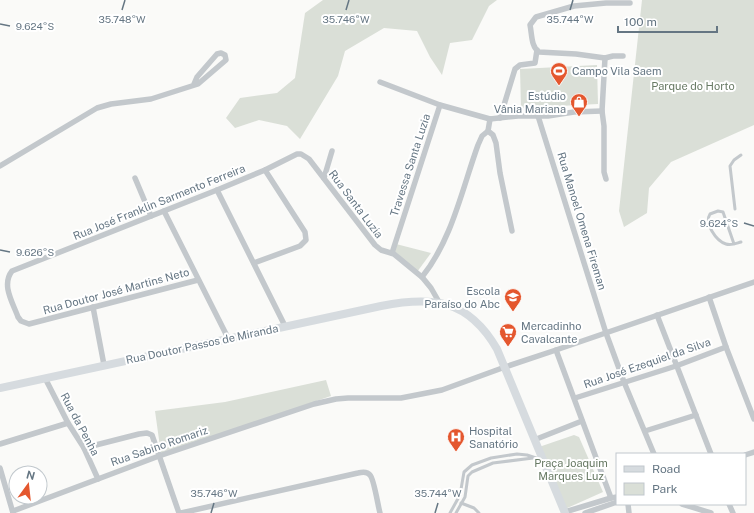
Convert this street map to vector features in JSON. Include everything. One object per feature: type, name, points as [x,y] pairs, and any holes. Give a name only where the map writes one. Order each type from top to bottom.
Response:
[{"type":"street","points":[[500,118],[515,69],[520,65],[535,62],[536,50],[533,45],[530,28],[531,23],[536,18],[574,6],[606,3],[630,3]]},
{"type":"street","points":[[536,50],[605,58],[623,56]]},
{"type":"street","points":[[0,166],[96,108],[110,104],[151,99],[201,83],[226,60],[226,55],[221,53],[217,54],[197,77],[194,84]]},
{"type":"street","points":[[605,58],[602,111],[604,126],[604,172],[606,179]]},
{"type":"street","points":[[380,82],[440,105],[490,119],[602,111]]},
{"type":"street","name":"Travessa Santa Luzia","points":[[392,253],[440,105]]},
{"type":"street","name":"Rua Manoel Omena Fireman","points":[[538,116],[606,333],[624,382],[654,453]]},
{"type":"street","points":[[422,277],[434,261],[444,240],[478,145],[482,136],[488,131],[490,119]]},
{"type":"street","points":[[488,131],[493,135],[496,143],[500,173],[512,231]]},
{"type":"street","points":[[324,178],[332,151]]},
{"type":"street","name":"Rua José Franklin Sarmento Ferreira","points":[[39,321],[29,324],[25,323],[18,317],[7,287],[7,279],[12,271],[217,190],[265,170],[297,154],[305,156],[311,161]]},
{"type":"street","name":"Rua Santa Luzia","points":[[311,161],[375,245],[381,250],[392,253],[422,277],[439,302]]},
{"type":"street","points":[[254,263],[300,246],[306,240],[305,232],[265,170]]},
{"type":"street","points":[[135,178],[151,216]]},
{"type":"street","points":[[217,190],[285,326]]},
{"type":"street","points":[[164,211],[228,338]]},
{"type":"street","name":"Rua Doutor José Martins Neto","points":[[39,321],[198,280]]},
{"type":"street","name":"Rua Sabino Romariz","points":[[13,512],[159,456],[314,404],[336,399],[393,399],[442,390],[754,282]]},
{"type":"street","points":[[709,297],[726,347],[754,419]]},
{"type":"street","name":"Rua Doutor Passos de Miranda","points":[[0,388],[381,306],[404,302],[439,302],[458,308],[481,326],[490,336],[505,367],[565,513]]},
{"type":"street","points":[[93,307],[104,365]]},
{"type":"street","points":[[657,315],[710,453]]},
{"type":"street","name":"Rua José Ezequiel da Silva","points":[[575,398],[676,366],[726,347]]},
{"type":"street","points":[[556,350],[575,398],[582,421],[614,497],[565,513]]},
{"type":"street","name":"Rua da Penha","points":[[45,378],[68,423],[84,448],[98,479]]},
{"type":"street","points":[[645,431],[696,415]]},
{"type":"street","points":[[534,440],[582,421]]},
{"type":"street","points":[[0,444],[68,423]]},
{"type":"street","points":[[84,448],[147,433],[152,435],[180,513],[358,473],[369,473],[372,478],[380,513]]},
{"type":"street","points":[[0,468],[13,512]]},
{"type":"street","points":[[584,513],[616,502]]},
{"type":"street","points":[[685,505],[711,513]]},
{"type":"lane","points":[[735,209],[730,166],[734,160],[741,156]]},
{"type":"lane","points":[[734,244],[723,212],[718,211],[710,214],[708,220],[713,231],[722,242],[728,245],[734,244],[741,242]]},
{"type":"lane","points":[[449,513],[460,495],[464,472],[469,467],[491,458],[523,454],[543,461]]},
{"type":"lane","points":[[456,513],[466,492],[468,476],[472,472],[493,463],[533,458]]},
{"type":"lane","points":[[461,503],[474,508],[479,513]]},
{"type":"green space","points":[[323,0],[497,0],[489,6],[472,40],[450,43],[442,75],[430,57],[417,31],[384,28],[345,51],[338,76],[300,139],[287,126],[259,120],[235,128],[226,118],[240,98],[277,93],[295,78],[305,13]]},
{"type":"green space","name":"Parque do Horto","points":[[642,0],[754,0],[754,125],[671,162],[649,188],[647,213],[624,227],[619,211]]},
{"type":"green space","name":"Campo Vila Saem","points":[[597,65],[598,104],[521,108],[520,69]]},
{"type":"green space","points":[[396,244],[431,253],[417,272],[393,250]]},
{"type":"green space","points":[[326,380],[331,396],[161,454],[155,411],[225,402]]},
{"type":"green space","name":"Praça Joaquim Marques Luz","points":[[574,435],[579,437],[603,492],[565,509],[539,447]]},
{"type":"place","name":"Campo Vila Saem","points":[[559,86]]},
{"type":"place","name":"Estúdio Vânia Mariana","points":[[579,117]]},
{"type":"place","name":"Escola Paraíso do Abc","points":[[513,312]]},
{"type":"place","name":"Mercadinho Cavalcante","points":[[508,347]]},
{"type":"place","name":"Hospital Sanatório","points":[[456,452]]}]
